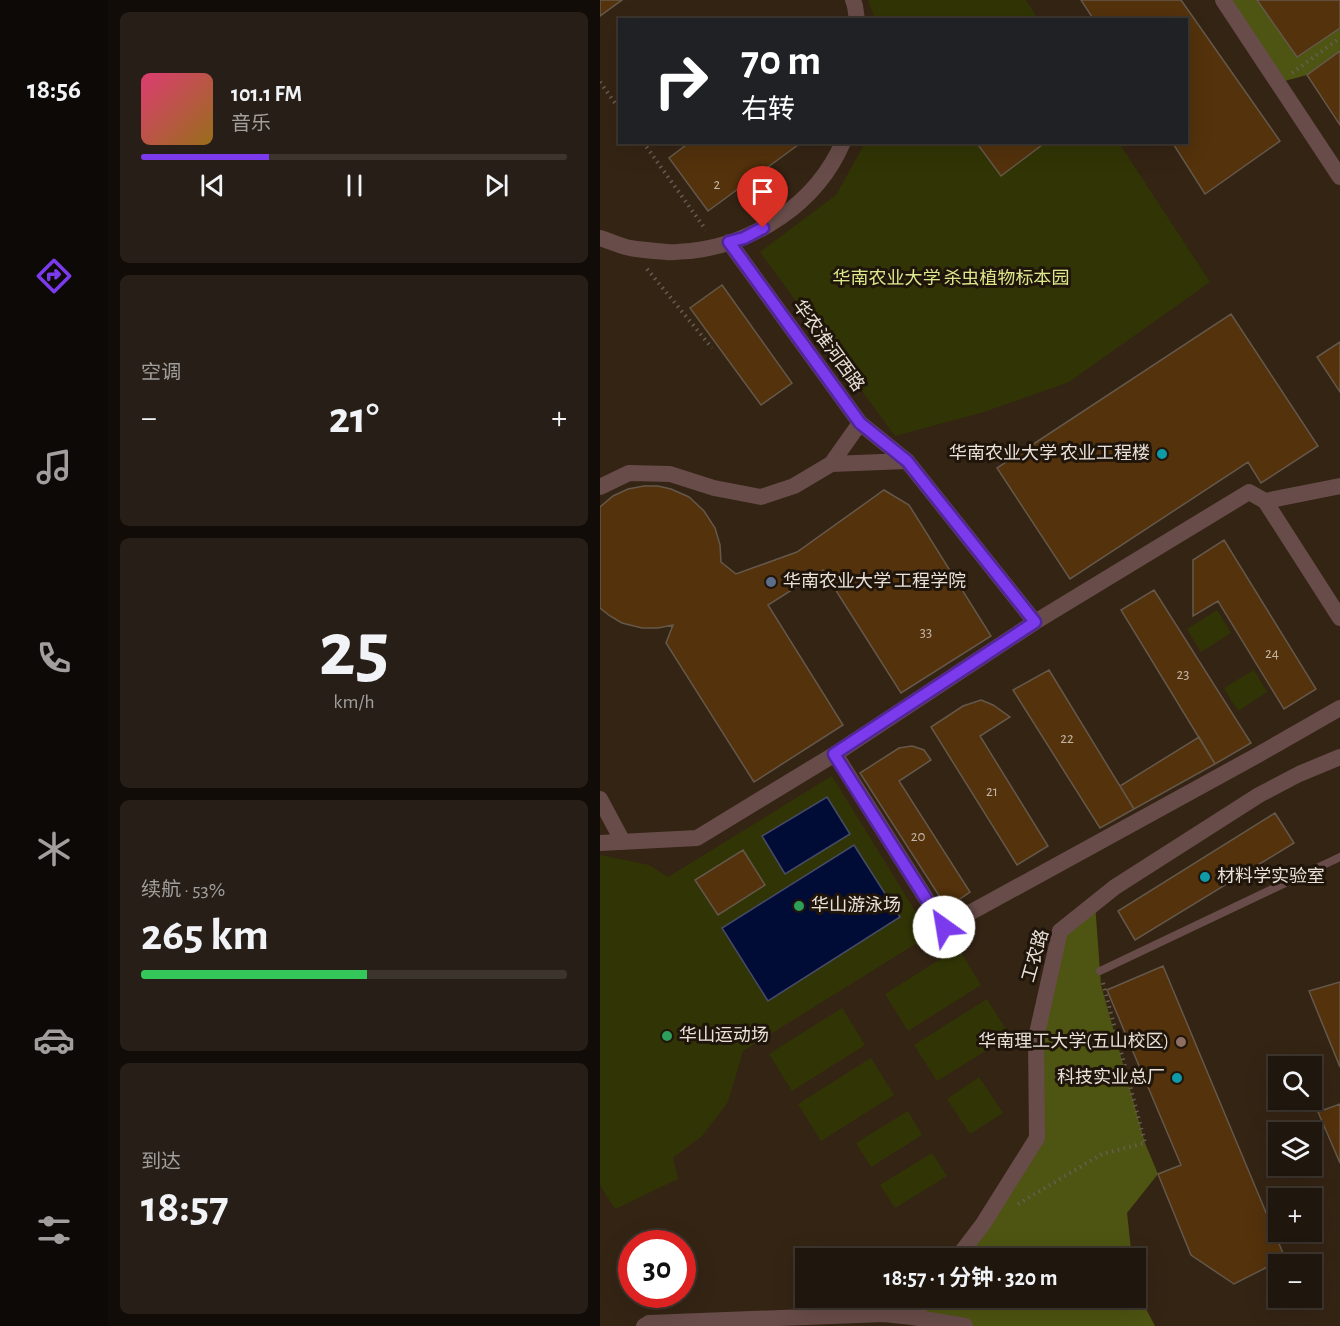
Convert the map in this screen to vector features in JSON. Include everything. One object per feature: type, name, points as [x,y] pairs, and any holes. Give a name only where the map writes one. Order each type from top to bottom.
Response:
[{"type":"street","points":[[852,0],[857,18]]},
{"type":"street","points":[[1223,0],[1340,177]]},
{"type":"street","points":[[600,238],[630,248],[669,252],[709,249],[744,238],[781,218],[811,192],[835,160],[842,144]]},
{"type":"street","name":"华农淮河西路","points":[[723,244],[860,423],[907,461],[1035,622]]},
{"type":"street","points":[[600,487],[629,473],[670,474],[714,488],[760,496],[794,486],[831,464],[860,423]]},
{"type":"street","points":[[831,464],[907,461]]},
{"type":"street","points":[[1265,501],[1340,486]]},
{"type":"street","points":[[600,843],[697,838],[834,754],[1035,622],[1249,492],[1265,501],[1340,618]]},
{"type":"street","points":[[834,754],[944,927],[1340,708]]},
{"type":"street","name":"工农路","points":[[965,1248],[983,1224],[1037,1138],[1036,1038],[1060,931],[1115,887],[1258,795],[1299,774],[1340,757]]},
{"type":"street","points":[[600,799],[623,842]]},
{"type":"street","points":[[912,1317],[919,1308]]},
{"type":"street","points":[[644,1326],[649,1323],[884,1314],[965,1326]]},
{"type":"lane","points":[[1100,971],[1340,857]]},
{"type":"path","points":[[1277,83],[1340,38]]},
{"type":"path","points":[[600,82],[618,107]]},
{"type":"path","points":[[645,144],[723,244]]},
{"type":"path","points":[[630,248],[712,348]]},
{"type":"path","points":[[1013,1206],[1102,1154],[1145,1143],[1100,971]]},
{"type":"shaded area","points":[[600,0],[1340,0],[1340,1326],[600,1326]]},
{"type":"green space","points":[[868,0],[1026,0],[1037,18],[875,18]]},
{"type":"green space","points":[[1223,0],[1257,0],[1297,57],[1340,28],[1340,51],[1307,75],[1277,83]]},
{"type":"green space","name":"华南农业大学 杀虫植物标本园","points":[[864,144],[1120,144],[1210,282],[1069,382],[984,412],[895,436],[760,252],[836,195]]},
{"type":"green space","points":[[1217,610],[1231,633],[1201,652],[1187,629]]},
{"type":"green space","points":[[1254,670],[1267,692],[1238,711],[1224,688]]},
{"type":"green space","points":[[832,776],[930,935],[743,1051],[728,1102],[702,1136],[673,1158],[678,1179],[615,1209],[600,1185],[600,855],[649,865],[668,877]]},
{"type":"green space","points":[[1095,903],[1101,985],[1145,1143],[1158,1174],[1127,1213],[1131,1248],[960,1248],[1037,1138],[1036,1038],[1060,931]]},
{"type":"green space","points":[[958,948],[981,985],[908,1031],[885,994]]},
{"type":"green space","points":[[987,999],[1010,1036],[937,1081],[914,1045]]},
{"type":"green space","points":[[842,1008],[865,1045],[792,1091],[769,1054]]},
{"type":"green space","points":[[871,1058],[894,1095],[821,1141],[798,1104]]},
{"type":"green space","points":[[979,1077],[1003,1113],[970,1134],[947,1099]]},
{"type":"green space","points":[[908,1111],[922,1135],[871,1167],[856,1143]]},
{"type":"green space","points":[[932,1153],[947,1176],[895,1208],[880,1185]]},
{"type":"green space","points":[[918,1308],[1146,1308],[1155,1326],[965,1326],[912,1317]]},
{"type":"water","points":[[827,797],[850,834],[785,874],[762,836]]},
{"type":"water","points":[[854,845],[900,917],[768,1001],[722,928]]},
{"type":"building","points":[[600,0],[622,0],[600,16]]},
{"type":"building","points":[[1081,0],[1181,0],[1280,141],[1205,194],[1173,144],[1188,144],[1188,18],[1093,18]]},
{"type":"building","points":[[1257,0],[1340,0],[1340,28],[1297,57]]},
{"type":"building","points":[[1257,0],[1340,0],[1340,28],[1297,57]]},
{"type":"building","points":[[1340,51],[1340,125],[1307,75]]},
{"type":"building","points":[[687,144],[799,144],[708,211],[669,158]]},
{"type":"building","points":[[977,144],[1041,144],[1042,145],[1001,176]]},
{"type":"building","points":[[722,285],[792,383],[761,405],[690,308]]},
{"type":"building","name":"华南农业大学 农业工程楼","points":[[1231,314],[1318,446],[1261,483],[1248,462],[1070,579],[997,468]]},
{"type":"building","points":[[1340,342],[1340,392],[1317,357]]},
{"type":"building","points":[[644,486],[671,489],[689,497],[704,511],[715,528],[720,545],[721,562],[736,574],[797,552],[884,490],[909,505],[991,636],[901,693],[823,570],[768,605],[843,725],[754,782],[666,643],[673,625],[642,628],[622,623],[600,608],[600,507],[613,496],[628,489]]},
{"type":"building","points":[[1224,540],[1316,689],[1284,709],[1218,601],[1193,616],[1193,560]]},
{"type":"building","points":[[1154,590],[1251,743],[1215,764],[1121,610]]},
{"type":"building","points":[[1049,670],[1134,809],[1100,828],[1013,690]]},
{"type":"building","points":[[981,700],[1010,717],[980,736],[1048,846],[1017,865],[931,727],[963,706]]},
{"type":"building","points":[[1199,737],[1215,764],[1134,809],[1120,786]]},
{"type":"building","points":[[912,746],[924,750],[931,760],[899,781],[970,892],[947,908],[860,773],[899,748]]},
{"type":"building","name":"材料学实验室","points":[[1275,813],[1294,843],[1135,940],[1118,911]]},
{"type":"building","points":[[743,850],[765,885],[718,915],[695,880]]},
{"type":"building","name":"科技实业总厂","points":[[1163,966],[1268,1217],[1268,1242],[1278,1242],[1283,1254],[1268,1254],[1268,1267],[1234,1284],[1191,1255],[1158,1174],[1181,1165],[1107,990]]},
{"type":"building","points":[[1340,982],[1340,1067],[1309,991]]},
{"type":"building","points":[[1340,1104],[1340,1163],[1318,1112]]},
{"type":"place","name":"华南农业大学 农业工程楼","points":[[1162,454]]},
{"type":"place","name":"华南农业大学 工程学院","points":[[771,582]]},
{"type":"place","name":"材料学实验室","points":[[1205,877]]},
{"type":"place","name":"华山游泳场","points":[[799,906]]},
{"type":"place","name":"华山运动场","points":[[667,1036]]},
{"type":"place","name":"华南理工大学(五山校区)","points":[[1181,1042]]},
{"type":"place","name":"科技实业总厂","points":[[1177,1078]]},
{"type":"route","points":[[763,228],[744,238],[729,242],[860,423],[907,461],[1035,622],[834,754],[944,927]]}]
